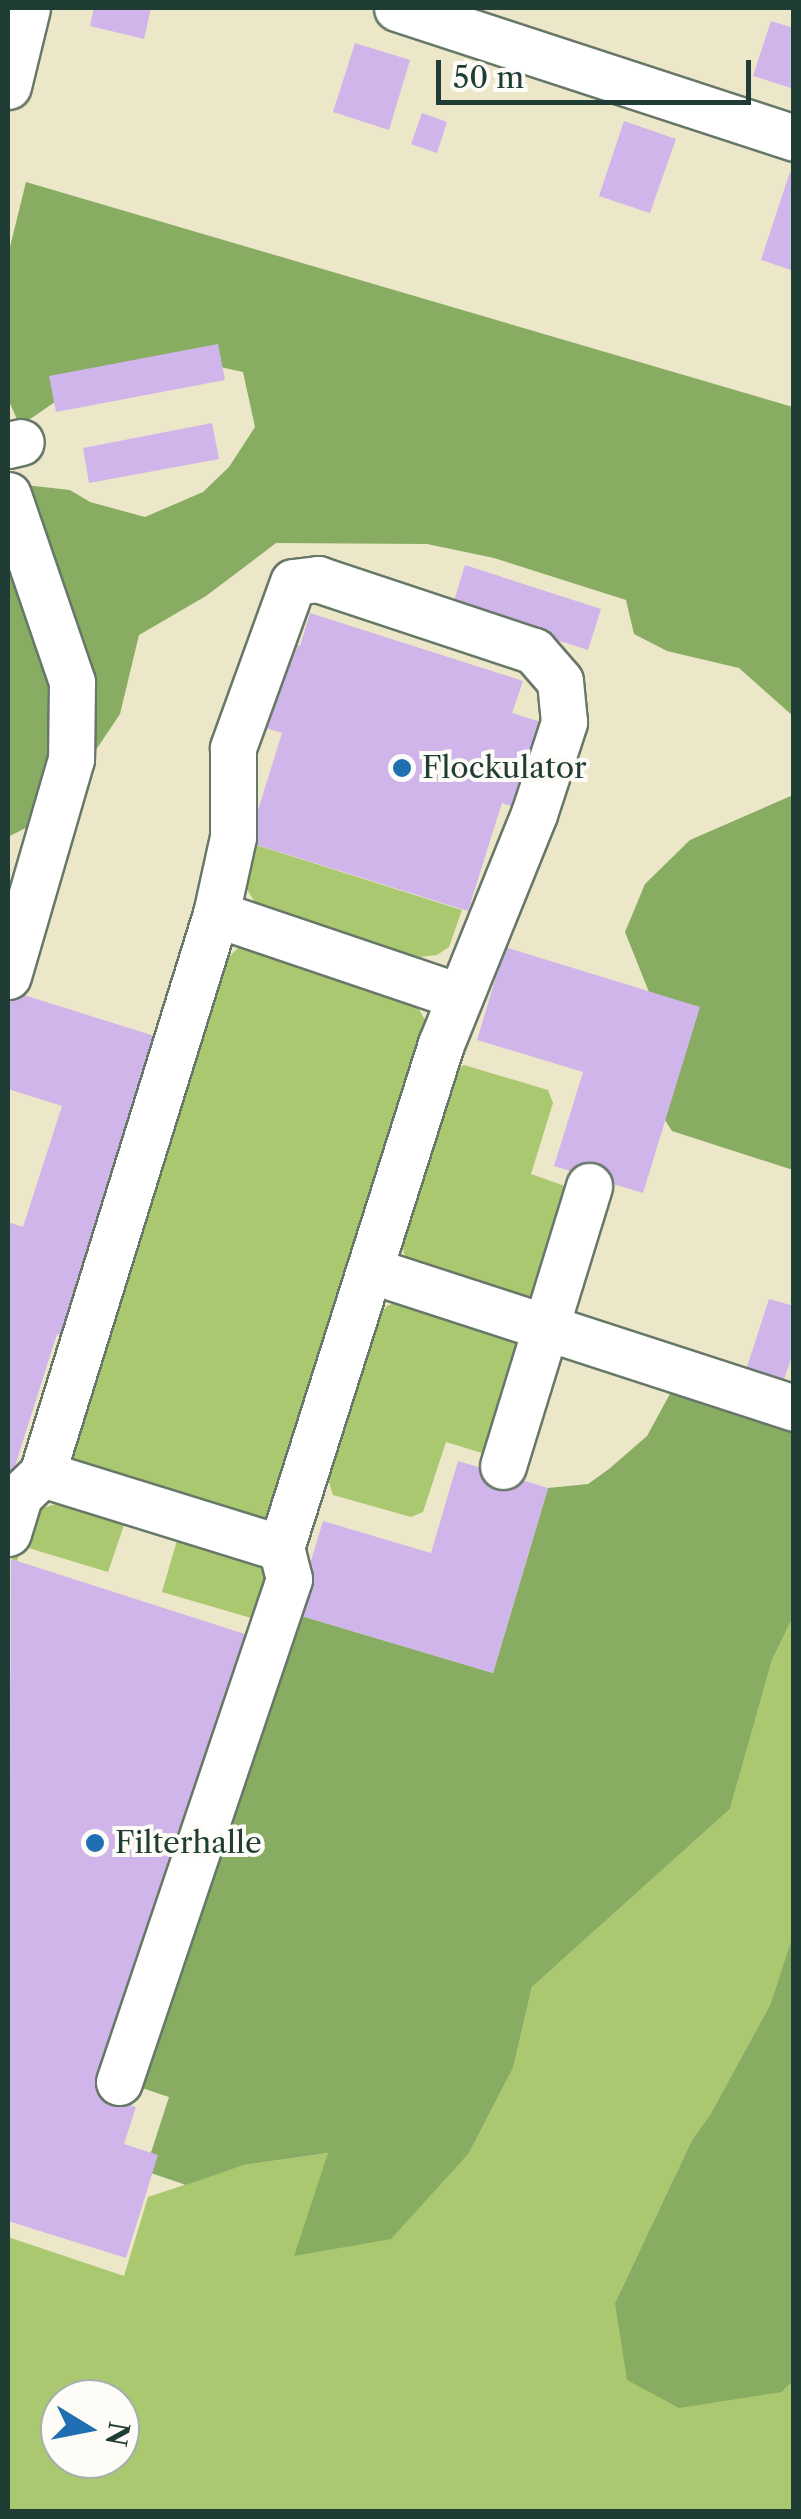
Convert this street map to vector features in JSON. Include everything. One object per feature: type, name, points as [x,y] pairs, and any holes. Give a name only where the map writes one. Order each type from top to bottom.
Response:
[{"type":"street","points":[[8,86],[27,8]]},
{"type":"street","points":[[397,8],[794,138]]},
{"type":"street","points":[[8,495],[72,682],[71,759],[8,976]]},
{"type":"street","points":[[8,1533],[20,1496],[42,1474],[216,914],[233,837],[233,748],[293,582],[318,580],[534,651],[560,681],[564,722],[534,814],[458,996],[282,1548],[289,1580],[119,2082]]},
{"type":"street","points":[[216,914],[458,996]]},
{"type":"street","points":[[502,1466],[589,1186]]},
{"type":"street","points":[[370,1270],[794,1408]]},
{"type":"street","points":[[42,1474],[282,1548]]},
{"type":"green space","points":[[26,182],[793,407],[793,716],[739,668],[667,651],[634,634],[626,600],[494,558],[427,544],[276,543],[206,596],[139,635],[120,714],[53,814],[8,837],[8,483],[70,490],[90,502],[145,517],[203,492],[229,467],[255,427],[243,372],[179,358],[84,382],[20,426],[8,399],[8,255]]},
{"type":"green space","points":[[793,795],[793,1170],[672,1131],[665,1120],[649,992],[625,932],[645,884],[690,840]]},
{"type":"green space","points":[[256,845],[462,910],[449,947],[437,955],[420,957],[258,907],[244,885]]},
{"type":"green space","points":[[256,947],[411,996],[427,1023],[276,1511],[264,1520],[73,1463],[70,1453],[223,963],[238,948]]},
{"type":"green space","points":[[464,1065],[548,1090],[553,1103],[531,1174],[565,1186],[570,1196],[540,1296],[529,1302],[413,1265],[404,1254],[402,1236],[453,1073]]},
{"type":"green space","points":[[399,1301],[521,1337],[493,1445],[482,1453],[446,1442],[423,1512],[411,1517],[333,1495],[327,1476],[375,1321],[387,1306]]},
{"type":"green space","points":[[671,1392],[793,1431],[793,1617],[772,1660],[730,1809],[532,1987],[513,2068],[469,2153],[391,2239],[294,2256],[328,2153],[244,2165],[186,2185],[145,2171],[169,2097],[133,2085],[295,1614],[493,1673],[548,1488],[588,1484],[609,1469],[647,1436]]},
{"type":"green space","points":[[59,1503],[83,1505],[125,1522],[108,1572],[22,1546],[17,1561],[11,1559],[23,1525],[36,1510]]},
{"type":"green space","points":[[177,1540],[269,1568],[248,1635],[251,1618],[162,1592]]},
{"type":"green space","points":[[793,1617],[793,1935],[770,2005],[710,2115],[692,2140],[615,2303],[782,2392],[793,2381],[793,2511],[8,2512],[8,2237],[124,2276],[148,2197],[244,2165],[329,2153],[295,2255],[433,2190],[469,2153],[513,2068],[532,1987],[730,1809],[772,1660]]},
{"type":"green space","points":[[793,1935],[793,2381],[782,2392],[679,2408],[627,2380],[615,2303],[692,2140],[710,2115],[770,2005]]},
{"type":"building","points":[[94,8],[151,8],[144,39],[90,26]]},
{"type":"building","points":[[771,21],[794,28],[794,89],[753,76]]},
{"type":"building","points":[[355,43],[410,60],[389,130],[333,112]]},
{"type":"building","points":[[422,113],[447,122],[437,153],[411,144]]},
{"type":"building","points":[[624,121],[676,139],[650,213],[599,196]]},
{"type":"building","points":[[790,172],[794,173],[794,271],[761,260]]},
{"type":"building","points":[[218,344],[225,380],[56,412],[49,376]]},
{"type":"building","points":[[212,423],[219,459],[89,483],[83,448]]},
{"type":"building","points":[[465,565],[601,609],[588,650],[452,607]]},
{"type":"building","name":"Flockulator","points":[[310,613],[523,681],[512,713],[547,724],[520,809],[502,803],[468,911],[248,842],[282,733],[266,728],[292,643],[300,646]]},
{"type":"building","points":[[505,947],[700,1007],[643,1193],[554,1166],[583,1072],[477,1040]]},
{"type":"building","points":[[8,990],[164,1039],[69,1338],[57,1334],[8,1488],[8,1222],[23,1227],[62,1106],[8,1089]]},
{"type":"building","points":[[769,1299],[794,1306],[794,1350],[782,1385],[745,1373]]},
{"type":"building","points":[[458,1461],[548,1488],[493,1673],[295,1614],[323,1521],[431,1553]]},
{"type":"building","name":"Filterhalle","points":[[11,1559],[248,1635],[102,2096],[136,2107],[124,2144],[158,2155],[126,2258],[8,2221]]},
{"type":"place","name":"Flockulator","points":[[402,768]]},
{"type":"place","name":"Filterhalle","points":[[95,1843]]}]
